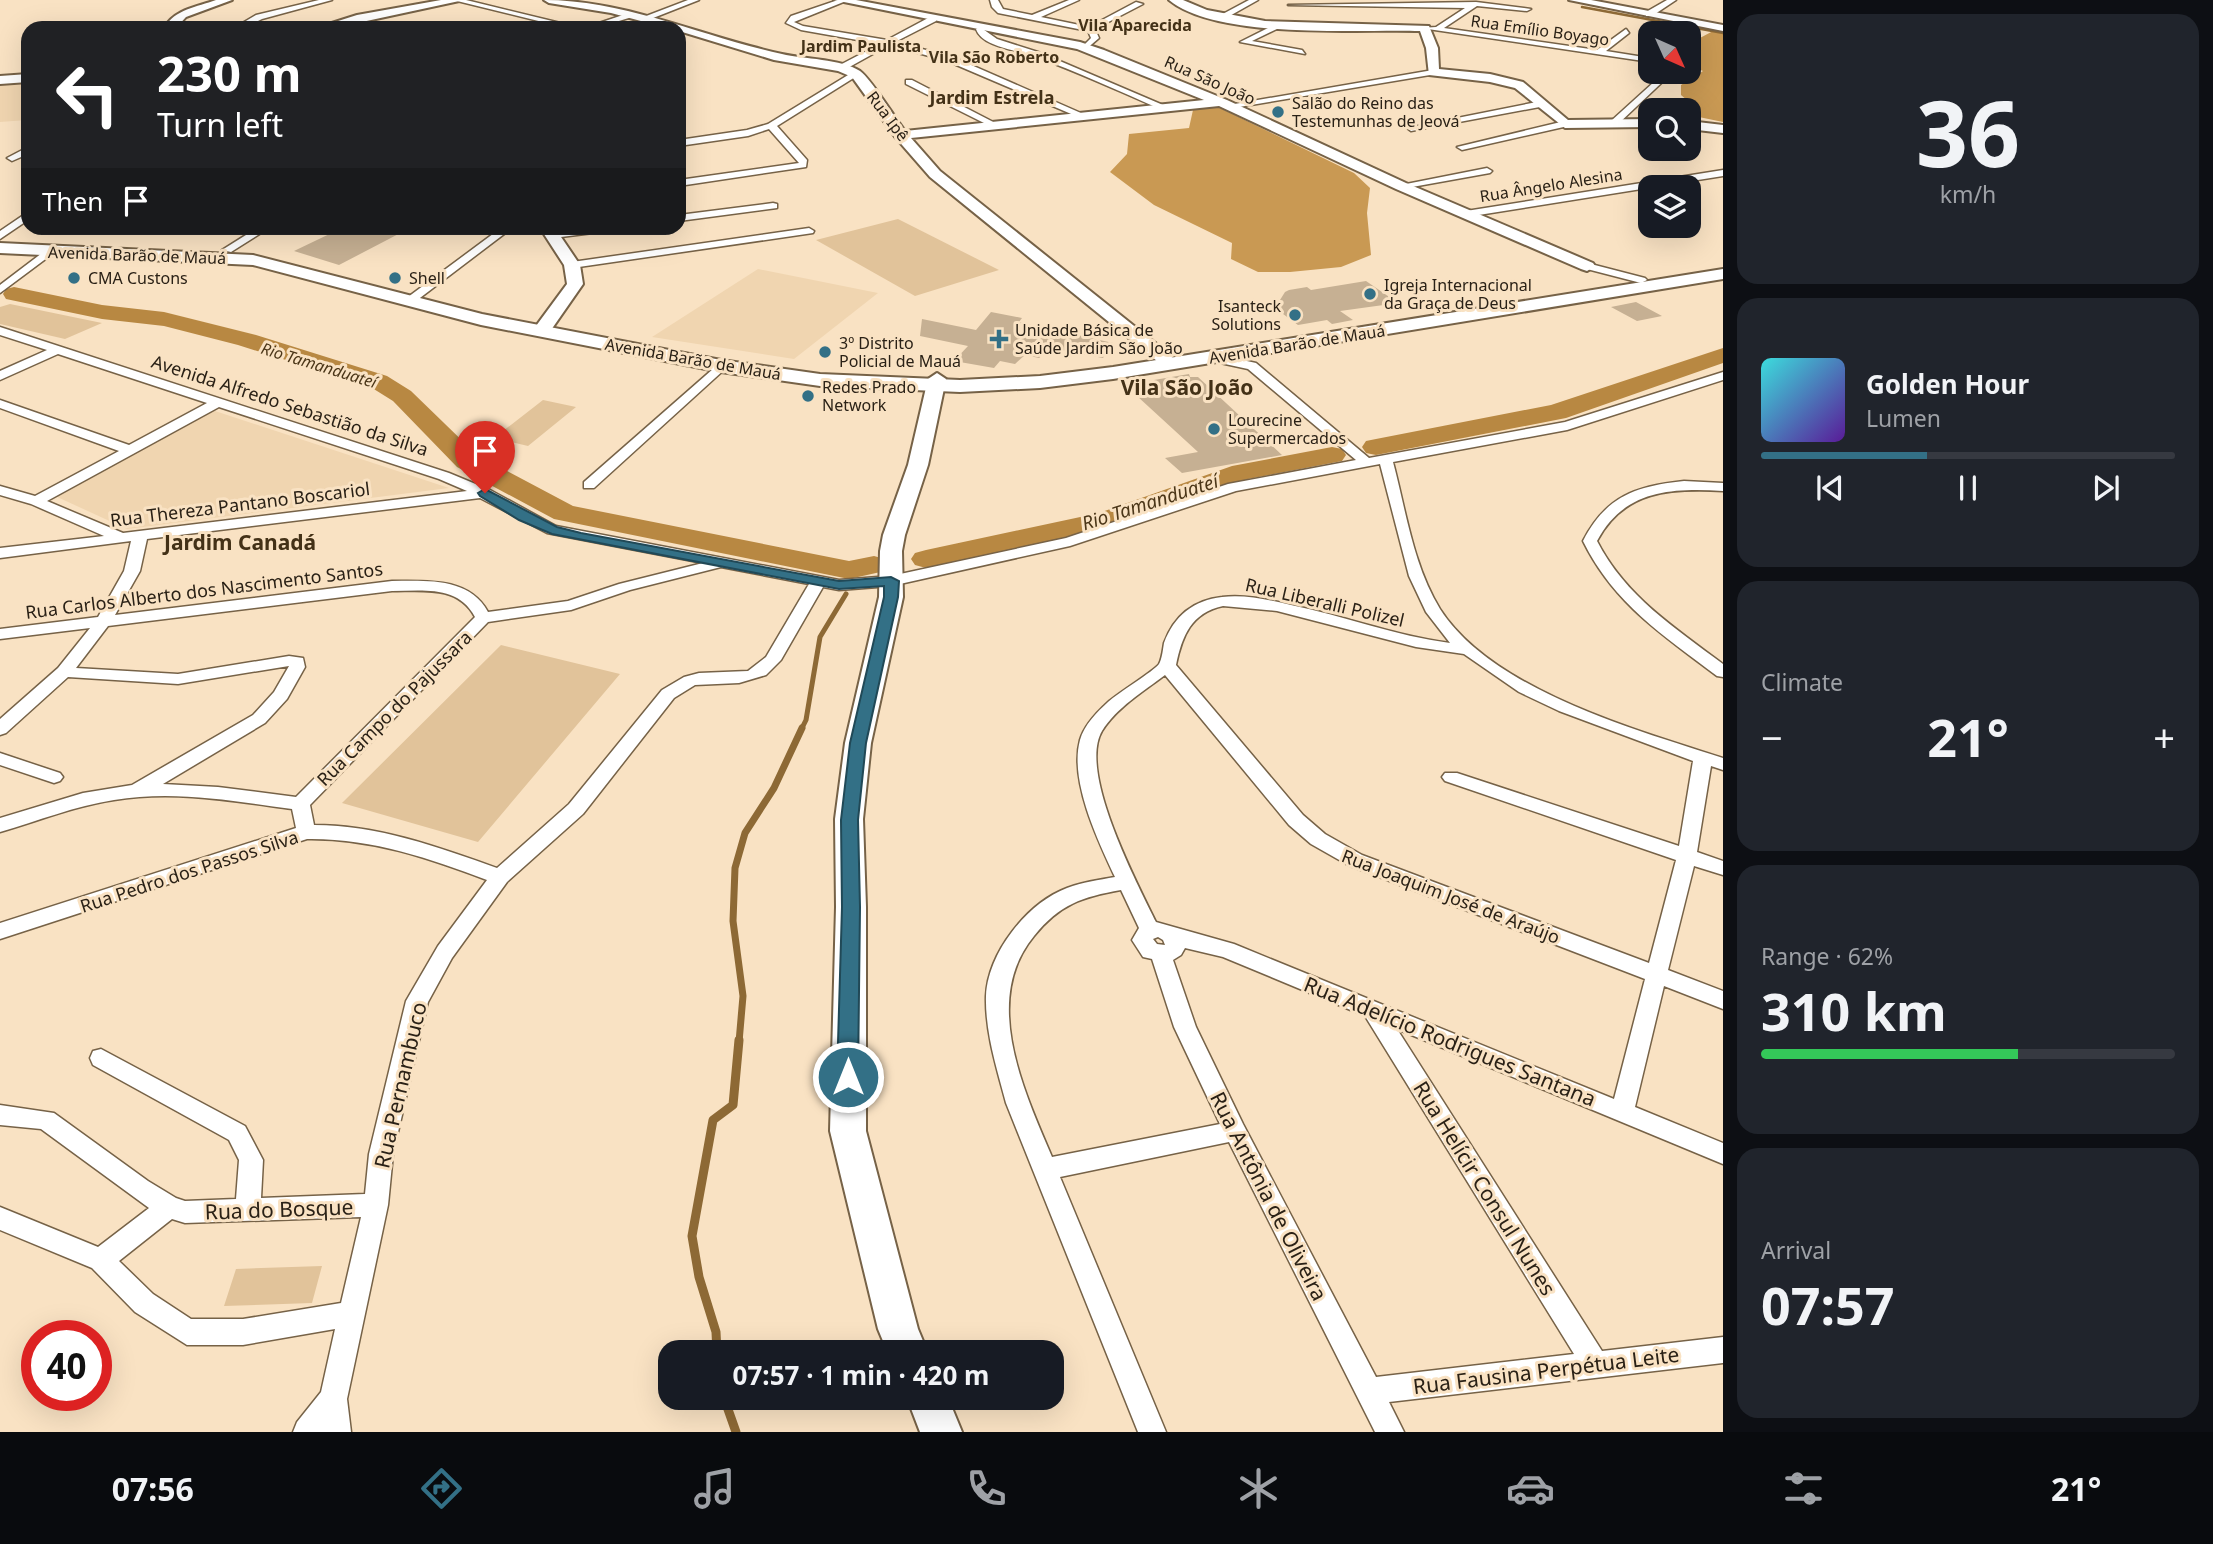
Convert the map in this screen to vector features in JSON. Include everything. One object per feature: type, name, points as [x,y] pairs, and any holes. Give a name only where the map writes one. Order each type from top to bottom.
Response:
[{"type":"main road","name":"Avenida Barão de Mauá","points":[[0,237],[253,260],[410,300],[721,366],[820,380],[936,383],[1040,382],[1258,352],[1723,267]]},
{"type":"main road","name":"Avenida Barão de Mauá","points":[[0,248],[50,252],[227,250],[284,261],[410,300]]},
{"type":"main road","name":"Avenida Barão de Mauá","points":[[1631,284],[1723,274]]},
{"type":"main road","name":"Avenida Barão de Mauá","points":[[543,329],[788,369],[936,383],[1015,377],[1164,357],[1258,352]]},
{"type":"main road","points":[[1113,373],[1164,357]]},
{"type":"street","points":[[174,21],[182,15],[227,0]]},
{"type":"street","points":[[251,21],[328,0]]},
{"type":"street","points":[[348,21],[458,0],[547,21]]},
{"type":"street","name":"Rua Ipê","points":[[549,0],[655,21]]},
{"type":"street","points":[[645,18],[695,0]]},
{"type":"street","points":[[840,0],[794,18],[790,23],[801,28],[889,43],[961,62],[1086,117]]},
{"type":"street","name":"Rua São João","points":[[840,0],[1085,48],[1224,104],[1401,186],[1631,284]]},
{"type":"street","points":[[994,0],[1001,11],[1094,31],[1094,38],[1085,48]]},
{"type":"street","points":[[1034,17],[1075,0]]},
{"type":"street","points":[[1174,0],[1202,12],[1223,16],[1471,6],[1485,3],[1527,9]]},
{"type":"street","points":[[1223,16],[1254,0]]},
{"type":"street","points":[[1574,0],[1723,28]]},
{"type":"street","points":[[1649,14],[1672,0]]},
{"type":"street","points":[[1090,29],[1139,4]]},
{"type":"street","points":[[1283,14],[1294,28],[1432,29],[1471,6]]},
{"type":"street","points":[[1283,14],[1244,42],[1302,52]]},
{"type":"street","points":[[610,21],[629,15]]},
{"type":"street","points":[[841,68],[933,19]]},
{"type":"street","points":[[980,29],[981,33],[994,41],[1038,55],[1166,108]]},
{"type":"street","points":[[1432,29],[1433,72]]},
{"type":"street","name":"Rua Emílio Boyago","points":[[1432,29],[1638,58]]},
{"type":"street","name":"Rua Ipê","points":[[686,30],[778,57],[841,68],[856,74],[901,135],[935,174],[1164,357]]},
{"type":"street","points":[[1600,52],[1626,32]]},
{"type":"street","points":[[901,135],[1224,104],[1433,72],[1490,78],[1518,85],[1565,124]]},
{"type":"street","points":[[686,143],[771,127],[856,74]]},
{"type":"street","points":[[0,80],[21,78]]},
{"type":"street","points":[[909,82],[996,126]]},
{"type":"street","points":[[1614,122],[1656,84]]},
{"type":"street","points":[[1411,128],[1542,104]]},
{"type":"street","points":[[1462,147],[1565,124],[1638,123]]},
{"type":"street","points":[[686,182],[798,168],[804,162],[789,143],[771,127]]},
{"type":"street","points":[[1701,127],[1722,130]]},
{"type":"street","points":[[12,158],[21,154]]},
{"type":"street","points":[[1401,186],[1487,171]]},
{"type":"street","name":"Rua Ângelo Alesina","points":[[1466,214],[1723,173]]},
{"type":"street","points":[[686,217],[773,206]]},
{"type":"street","points":[[0,237],[21,220]]},
{"type":"street","points":[[572,265],[809,231]]},
{"type":"street","points":[[227,250],[252,235]]},
{"type":"street","points":[[410,300],[498,235]]},
{"type":"street","points":[[543,329],[575,284],[572,265],[553,235]]},
{"type":"street","points":[[0,290],[50,252]]},
{"type":"street","name":"Rua São João","points":[[1587,266],[1631,284]]},
{"type":"street","name":"Avenida Alfredo Sebastião da Silva","points":[[0,331],[444,476],[485,493],[524,517],[552,530],[839,585],[891,581],[1070,542],[1139,521],[1233,487],[1567,426],[1723,376]]},
{"type":"street","points":[[0,376],[57,349]]},
{"type":"street","points":[[1258,352],[1367,463]]},
{"type":"street","points":[[590,485],[721,366]]},
{"type":"street","points":[[903,1340],[848,1131],[851,907],[849,820],[858,743],[891,597],[894,535],[918,465],[936,383]]},
{"type":"street","points":[[36,501],[218,402]]},
{"type":"street","points":[[0,404],[130,450]]},
{"type":"street","points":[[1386,460],[1402,531],[1424,593],[1444,627],[1469,650],[1498,672],[1554,702],[1713,760],[1622,1111]]},
{"type":"street","points":[[1723,487],[1674,485],[1629,498],[1607,512],[1595,526],[1590,541],[1604,569],[1643,611],[1723,672]]},
{"type":"street","name":"Rua Thereza Pantano Boscariol","points":[[0,553],[485,493]]},
{"type":"street","points":[[5,494],[36,501],[119,537]]},
{"type":"street","points":[[0,729],[64,672],[104,620],[132,571],[140,535]]},
{"type":"street","name":"Rua Campo do Pajussara","points":[[300,804],[483,618],[571,605],[625,587],[722,563]]},
{"type":"street","name":"Rua Pernambuco","points":[[337,1432],[333,1399],[376,1205],[381,1154],[417,1002],[452,942],[500,877],[546,839],[576,809],[653,710],[681,683],[703,678],[752,676],[773,660],[818,582]]},
{"type":"street","name":"Rua Carlos Alberto dos Nascimento Santos","points":[[0,634],[271,603],[354,589],[392,586],[449,589],[467,593],[478,604],[483,618]]},
{"type":"street","name":"Rua Liberalli Polizel","points":[[1167,666],[1173,637],[1194,611],[1208,604],[1239,600],[1416,642],[1469,650]]},
{"type":"street","points":[[64,672],[178,679],[296,662],[297,667],[281,695],[259,719],[135,791]]},
{"type":"street","points":[[1152,1432],[1017,1103],[1003,1047],[996,994],[1007,960],[1024,932],[1046,909],[1072,894],[1127,882],[1089,777],[1089,738],[1099,722],[1167,666]]},
{"type":"street","name":"Rua Joaquim José de Araújo","points":[[1167,666],[1296,820],[1318,839],[1355,860],[1723,1000]]},
{"type":"street","points":[[0,708],[22,707]]},
{"type":"street","points":[[0,759],[54,777]]},
{"type":"street","points":[[1451,776],[1723,868]]},
{"type":"street","points":[[0,825],[45,809],[135,791],[187,792],[300,804],[306,832]]},
{"type":"street","name":"Rua Pedro dos Passos Silva","points":[[0,932],[306,832],[334,830],[414,846],[500,877]]},
{"type":"street","name":"Rua Antônia de Oliveira","points":[[1127,882],[1150,930],[1143,936],[1143,944],[1150,951],[1167,946],[1185,1027],[1235,1131],[1390,1432]]},
{"type":"street","name":"Rua Adelício Rodrigues Santana","points":[[1167,946],[1227,950],[1723,1154]]},
{"type":"street","name":"Rua Helícir Consul Nunes","points":[[1374,1012],[1595,1364]]},
{"type":"street","points":[[101,1058],[237,1133],[248,1145],[253,1160],[247,1210]]},
{"type":"street","name":"Rua do Bosque","points":[[0,1115],[46,1120],[139,1189],[169,1207],[185,1212],[376,1205]]},
{"type":"street","points":[[1046,1169],[1235,1131]]},
{"type":"street","points":[[101,1261],[169,1207]]},
{"type":"street","points":[[0,1218],[101,1261],[144,1303],[187,1332],[243,1332],[352,1314]]},
{"type":"street","name":"Rua Fausina Perpétua Leite","points":[[1369,1391],[1723,1350]]},
{"type":"street","points":[[307,1432],[333,1399]]},
{"type":"street","points":[[932,1410],[941,1432]]},
{"type":"shaded area","points":[[1715,30],[1723,32],[1723,122],[1701,117],[1701,98],[1685,98],[1681,95],[1683,84],[1701,84],[1701,37]]},
{"type":"shaded area","points":[[21,80],[21,120],[0,122],[0,82]]},
{"type":"shaded area","points":[[1218,107],[1354,173],[1370,188],[1367,213],[1371,255],[1341,267],[1258,272],[1231,259],[1232,243],[1154,205],[1110,172],[1127,154],[1129,134],[1189,128],[1193,110]]},
{"type":"shaded area","points":[[898,219],[999,270],[915,296],[816,240]]},
{"type":"shaded area","points":[[758,269],[878,293],[794,359],[652,337]]},
{"type":"shaded area","points":[[10,304],[102,323],[65,339],[0,324],[0,307]]},
{"type":"shaded area","points":[[543,400],[576,407],[528,446],[494,438]]},
{"type":"shaded area","points":[[212,410],[449,488],[127,529],[55,496]]},
{"type":"shaded area","points":[[501,645],[620,674],[478,842],[342,803]]},
{"type":"shaded area","points":[[322,1266],[312,1303],[224,1306],[236,1269]]},
{"type":"building","points":[[327,235],[397,235],[339,265],[294,251]]},
{"type":"building","points":[[1366,281],[1398,303],[1340,311],[1353,320],[1332,324],[1327,320],[1298,325],[1275,308],[1289,290],[1307,287],[1311,290]]},
{"type":"building","points":[[1636,302],[1662,316],[1637,321],[1611,307]]},
{"type":"building","points":[[991,312],[1022,318],[1019,322],[1113,343],[1103,358],[1051,348],[1039,358],[1025,355],[1015,364],[1000,361],[994,368],[954,361],[968,346],[920,336],[922,319],[976,330]]},
{"type":"building","name":"Lourecine Supermercados","points":[[1189,374],[1190,377],[1198,377],[1282,455],[1182,473],[1165,458],[1198,452],[1125,385]]},
{"type":"waterway","points":[[1582,7],[1723,33]]},
{"type":"waterway","name":"Rio Tamanduateí","points":[[14,294],[102,312],[164,319],[247,340],[378,381],[402,396],[467,461],[564,513],[849,570],[874,565]]},
{"type":"waterway","name":"Rio Tamanduateí","points":[[1376,447],[1557,412],[1723,355]]},
{"type":"waterway","name":"Rio Tamanduateí","points":[[926,559],[1107,520],[1242,472],[1332,455]]},
{"type":"waterway","points":[[802,728],[806,720],[820,637],[846,594]]},
{"type":"waterway","points":[[739,1042],[743,996],[733,921],[735,868],[745,833],[774,788],[802,728]]},
{"type":"waterway","points":[[716,1340],[699,1277],[692,1236],[713,1120],[733,1105],[739,1040]]},
{"type":"waterway","points":[[728,1410],[736,1432]]},
{"type":"place","name":"Salão do Reino das Testemunhas de Jeová","points":[[1278,112]]},
{"type":"place","name":"CMA Custons","points":[[74,278]]},
{"type":"place","name":"Shell","points":[[395,278]]},
{"type":"place","name":"Igreja Internacional da Graça de Deus","points":[[1370,294]]},
{"type":"place","name":"Isanteck Solutions","points":[[1295,315]]},
{"type":"place","name":"Unidade Básica de Saúde Jardim São João","points":[[999,339]]},
{"type":"place","name":"3º Distrito Policial de Mauá","points":[[825,352]]},
{"type":"place","name":"Redes Prado Network","points":[[808,396]]},
{"type":"place","name":"Lourecine Supermercados","points":[[1214,429]]},
{"type":"district","name":"Vila Aparecida","points":[[1135,25]]},
{"type":"district","name":"Jardim Paulista","points":[[861,46]]},
{"type":"district","name":"Vila São Roberto","points":[[994,57]]},
{"type":"district","name":"Jardim Estrela","points":[[992,97]]},
{"type":"district","name":"Vila São João","points":[[1187,387]]},
{"type":"district","name":"Jardim Canadá","points":[[240,542]]},
{"type":"route","points":[[485,493],[524,517],[552,530],[581,537],[839,585],[891,581],[891,597],[858,743],[849,820],[851,907],[848,1077]]}]
